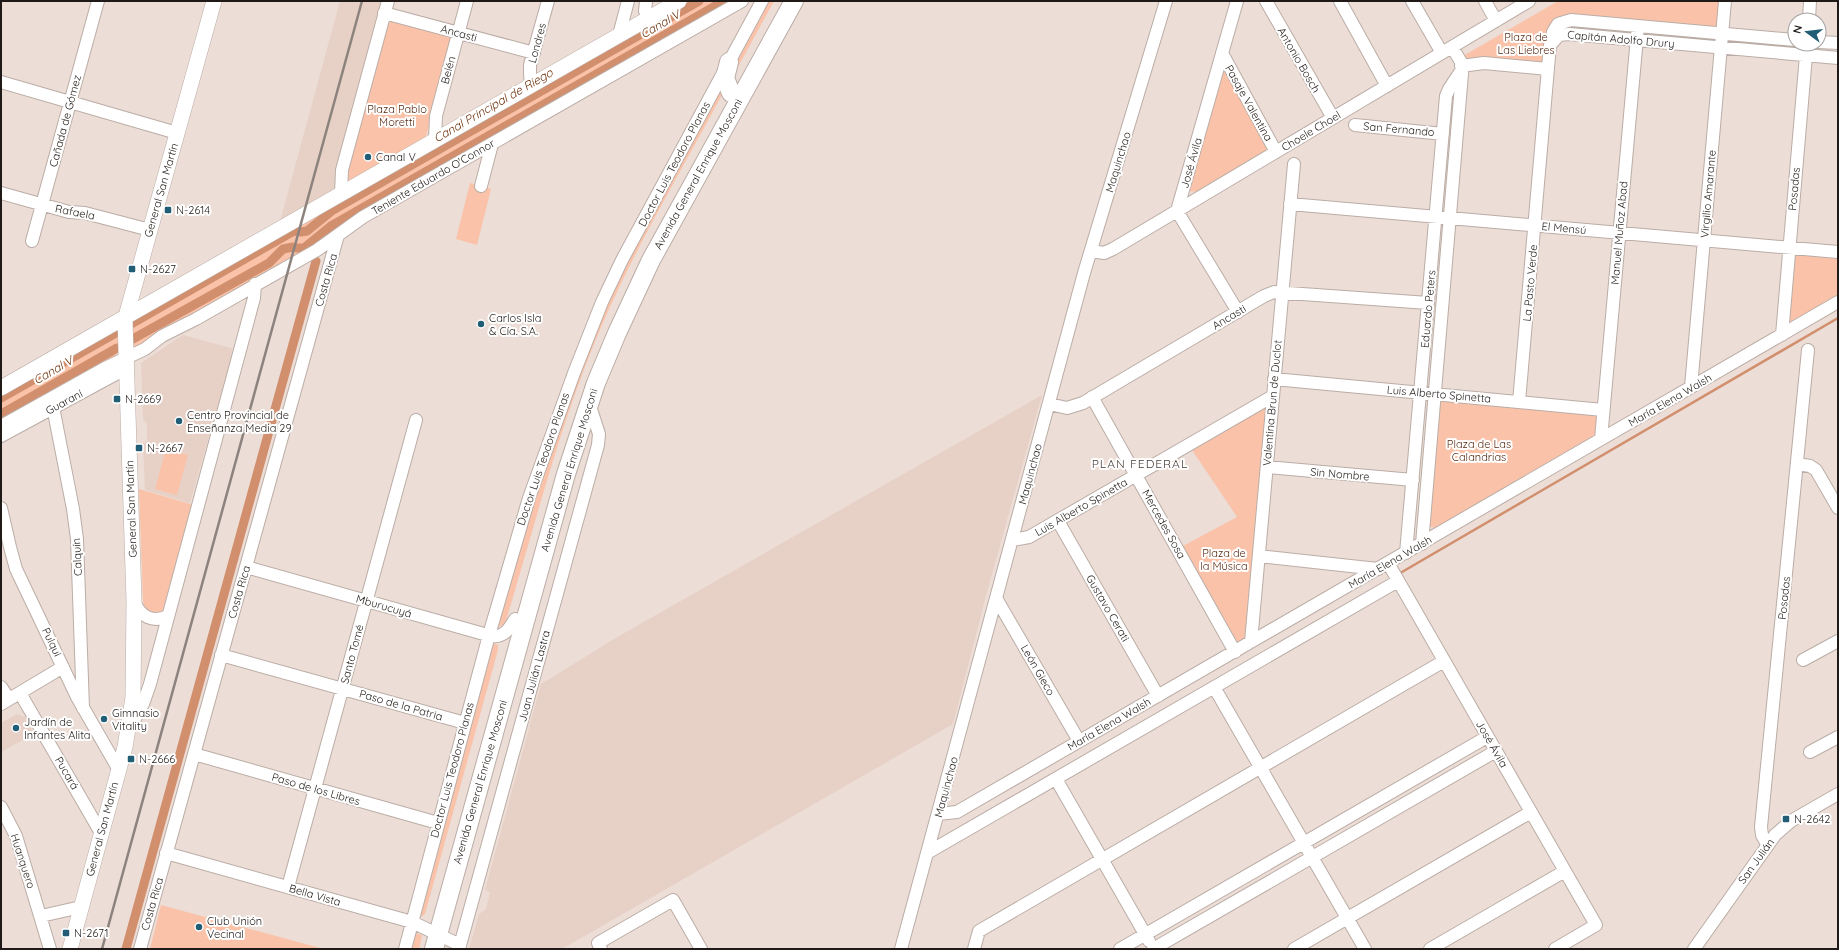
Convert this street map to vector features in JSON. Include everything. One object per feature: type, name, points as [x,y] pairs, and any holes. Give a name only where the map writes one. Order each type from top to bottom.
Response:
[{"type":"highway","name":"Avenida General Enrique Mosconi","points":[[433,938],[515,619],[564,446],[586,381],[608,325],[650,239],[782,1]]},
{"type":"highway","name":"Avenida General Enrique Mosconi","points":[[424,949],[433,938],[546,546],[589,403],[617,333],[651,260],[794,1]]},
{"type":"highway","points":[[729,62],[725,78],[731,93]]},
{"type":"main road","name":"General San Martín","points":[[70,949],[102,833],[128,730],[134,678],[134,602],[124,330],[126,316],[214,1]]},
{"type":"main road","points":[[1,388],[679,1]]},
{"type":"main road","points":[[135,284],[136,295],[139,300],[146,303],[152,302]]},
{"type":"street","name":"Cañada de Gómez","points":[[32,241],[98,1]]},
{"type":"street","points":[[341,193],[342,170],[388,1]]},
{"type":"street","name":"Belén","points":[[435,140],[436,116],[466,1]]},
{"type":"street","name":"Londres","points":[[532,85],[530,70],[548,1]]},
{"type":"street","points":[[619,35],[628,1]]},
{"type":"street","points":[[646,1],[645,10],[648,19]]},
{"type":"street","name":"Doctor Luis Teodoro Planas","points":[[405,949],[489,635],[535,478],[574,373],[602,302],[634,237],[762,1]]},
{"type":"street","name":"Maquinchao","points":[[901,949],[1084,273],[1166,1]]},
{"type":"street","name":"José Ávila","points":[[1177,211],[1237,1]]},
{"type":"street","name":"Antonio Bosch","points":[[1266,1],[1333,118]]},
{"type":"street","points":[[1340,1],[1387,86]]},
{"type":"street","points":[[1412,1],[1447,50],[1462,68],[1484,63],[1548,69]]},
{"type":"street","points":[[1485,1],[1496,21]]},
{"type":"street","name":"Choele Choel","points":[[1091,251],[1100,253],[1108,252],[1529,1]]},
{"type":"street","name":"Virgilio Amarante","points":[[1692,387],[1725,1]]},
{"type":"street","points":[[1809,12],[1810,1]]},
{"type":"street","points":[[740,2],[749,6],[753,17]]},
{"type":"street","name":"Teniente Eduardo O'Connor","points":[[126,363],[162,336],[196,319],[317,250],[363,217],[740,2]]},
{"type":"street","name":"Ancasti","points":[[384,13],[534,53]]},
{"type":"street","name":"Capitán Adolfo Drury","points":[[1550,45],[1555,27],[1561,21],[1566,20],[1787,39]]},
{"type":"street","name":"Manuel Muñoz Abad","points":[[1601,439],[1638,26]]},
{"type":"street","name":"Capitán Adolfo Drury","points":[[1550,45],[1556,37],[1564,34],[1721,48],[1787,50]]},
{"type":"street","points":[[1827,43],[1838,44]]},
{"type":"street","name":"La Pasto Verde","points":[[1519,402],[1550,45]]},
{"type":"street","name":"Posadas","points":[[1782,335],[1806,52]]},
{"type":"street","name":"Capitán Adolfo Drury","points":[[1814,52],[1838,58]]},
{"type":"street","name":"Pasaje Valentina","points":[[1222,54],[1276,152]]},
{"type":"street","name":"Eduardo Peters","points":[[1406,553],[1447,92],[1462,68]]},
{"type":"street","name":"Eduardo Peters","points":[[1422,544],[1462,68]]},
{"type":"street","points":[[1,82],[177,133]]},
{"type":"street","name":"San Fernando","points":[[1355,125],[1443,134]]},
{"type":"street","points":[[481,186],[492,144]]},
{"type":"street","name":"Valentina Brun de Duclot","points":[[1251,642],[1294,164]]},
{"type":"street","name":"Rafaela","points":[[1,193],[69,212],[90,214],[150,230]]},
{"type":"street","name":"El Mensú","points":[[1290,204],[1838,252]]},
{"type":"street","points":[[1177,211],[1238,312]]},
{"type":"street","name":"Costa Rica","points":[[140,949],[338,235]]},
{"type":"street","points":[[128,730],[147,694],[254,298],[255,284]]},
{"type":"street","name":"Ancasti","points":[[1048,404],[1072,407],[1092,397],[1269,294],[1282,292],[1428,303]]},
{"type":"street","name":"María Elena Walsh","points":[[938,814],[957,812],[1838,302]]},
{"type":"street","name":"Posadas","points":[[1768,844],[1762,835],[1761,827],[1808,350]]},
{"type":"street","points":[[1,426],[105,368],[126,363]]},
{"type":"street","name":"Guaraní","points":[[1,436],[126,363]]},
{"type":"street","name":"Luis Alberto Spinetta","points":[[1274,379],[1603,410]]},
{"type":"street","name":"Luis Alberto Spinetta","points":[[1012,540],[1027,538],[1273,396]]},
{"type":"street","name":"Mercedes Sosa","points":[[1092,397],[1235,652]]},
{"type":"street","name":"Juan Julián Lastra","points":[[459,947],[598,445],[599,434],[589,403]]},
{"type":"street","name":"Calquín","points":[[53,407],[73,509],[77,539],[82,708]]},
{"type":"street","name":"Santo Tomé","points":[[288,887],[416,420]]},
{"type":"street","points":[[1797,464],[1810,466],[1816,470],[1838,508]]},
{"type":"street","name":"Sin Nombre","points":[[1266,467],[1413,480]]},
{"type":"street","name":"Pulqui","points":[[1,508],[12,559],[82,708],[118,770]]},
{"type":"street","name":"Gustavo Cerati","points":[[1058,520],[1158,696]]},
{"type":"street","points":[[1259,556],[1383,566]]},
{"type":"street","name":"José Ávila","points":[[1383,566],[1398,581],[1596,925],[1555,949]]},
{"type":"street","name":"Mburucuyá","points":[[246,567],[496,637],[503,635],[509,630],[515,619]]},
{"type":"street","name":"María Elena Walsh","points":[[927,853],[1398,581]]},
{"type":"street","name":"León Gieco","points":[[996,598],[1079,741]]},
{"type":"street","points":[[134,602],[139,612],[148,618],[158,619],[168,616]]},
{"type":"street","points":[[1804,660],[1838,641]]},
{"type":"street","name":"Paso de la Patria","points":[[221,654],[465,723]]},
{"type":"street","points":[[974,949],[979,930],[1444,661]]},
{"type":"street","points":[[1,687],[5,701],[64,667]]},
{"type":"street","points":[[1214,687],[1365,949]]},
{"type":"street","name":"Pucará","points":[[20,693],[102,833]]},
{"type":"street","points":[[1120,949],[1487,736]]},
{"type":"street","points":[[1810,752],[1838,737]]},
{"type":"street","points":[[1056,779],[1153,949],[1496,751]]},
{"type":"street","name":"Paso de los Libres","points":[[194,754],[438,823]]},
{"type":"street","name":"San Julián","points":[[1694,949],[1774,835],[1791,821],[1838,794]]},
{"type":"street","name":"Huanquero","points":[[1,807],[16,836],[50,949]]},
{"type":"street","points":[[1294,949],[1531,812]]},
{"type":"street","name":"Bella Vista","points":[[166,854],[412,922],[433,938],[459,947]]},
{"type":"street","points":[[1430,949],[1565,871]]},
{"type":"street","points":[[601,949],[598,943],[673,900],[701,949]]},
{"type":"street","points":[[41,916],[81,907]]},
{"type":"shaded area","points":[[340,1],[385,1],[333,190],[279,225]]},
{"type":"shaded area","name":"Centro Provincial de Enseñanza Media 29","points":[[183,335],[231,348],[233,352],[190,503],[145,490],[143,444],[147,441],[147,424],[143,419],[141,363]]},
{"type":"shaded area","points":[[1042,395],[987,592],[953,724],[562,949],[469,949],[479,914],[486,909],[490,892],[485,890],[541,684],[619,636]]},
{"type":"shaded area","name":"Jardín de Infantes Alita","points":[[17,714],[25,717],[34,734],[1,752],[1,723]]},
{"type":"green space","points":[[686,1],[733,1],[146,344],[135,348],[132,345],[131,322]]},
{"type":"green space","points":[[766,1],[774,1],[732,78],[728,72]]},
{"type":"green space","name":"Plaza de Las Liebres","points":[[1558,1],[1721,1],[1718,26],[1716,28],[1570,17],[1540,63],[1465,59],[1463,56]]},
{"type":"green space","name":"Plaza Pablo Moretti","points":[[392,21],[449,36],[451,38],[427,133],[425,138],[348,183],[345,178],[388,24]]},
{"type":"green space","points":[[1224,67],[1268,149],[1266,154],[1198,192],[1188,191]]},
{"type":"green space","points":[[721,85],[724,91],[630,265],[587,361],[562,434],[506,621],[503,625],[497,627],[530,502],[606,302]]},
{"type":"green space","points":[[470,183],[491,189],[477,245],[456,239]]},
{"type":"green space","points":[[1793,254],[1838,257],[1838,295],[1788,322]]},
{"type":"green space","points":[[116,330],[119,336],[119,344],[118,351],[114,357],[1,421],[1,392]]},
{"type":"green space","name":"Plaza de Las Calandrias","points":[[1441,400],[1597,415],[1595,435],[1435,528],[1428,526],[1438,403]]},
{"type":"green space","name":"Plaza de la Música","points":[[1268,406],[1247,639],[1238,643],[1181,547],[1237,517],[1190,447]]},
{"type":"green space","points":[[166,449],[188,455],[177,495],[155,489]]},
{"type":"green space","points":[[139,489],[194,505],[167,606],[163,612],[152,614],[145,609],[143,601]]},
{"type":"green space","points":[[493,643],[498,645],[498,650],[425,914],[421,917],[420,916]]},
{"type":"green space","name":"Club Unión Vecinal","points":[[161,905],[324,949],[150,949]]},
{"type":"green space","points":[[415,933],[422,935],[419,949],[409,949]]},
{"type":"waterway","name":"Canal Principal de Riego","points":[[301,232],[307,231],[333,210],[699,1]]},
{"type":"waterway","name":"Canal V","points":[[297,248],[304,248],[331,226],[724,1]]},
{"type":"waterway","name":"Canal Principal de Riego","points":[[131,324],[292,232],[297,231]]},
{"type":"waterway","name":"Canal V","points":[[131,340],[269,263],[283,249],[293,247]]},
{"type":"waterway","points":[[126,949],[316,261]]},
{"type":"waterway","points":[[1402,572],[1838,318]]},
{"type":"waterway","name":"Canal Principal de Riego","points":[[1,398],[114,334]]},
{"type":"waterway","name":"Canal V","points":[[1,414],[117,348]]},
{"type":"railway","points":[[102,949],[362,1]]},
{"type":"place","name":"Canal V","points":[[368,157]]},
{"type":"place","name":"N-2614","points":[[168,210]]},
{"type":"place","name":"N-2627","points":[[132,269]]},
{"type":"place","name":"Carlos Isla & Cía. S.A.","points":[[481,324]]},
{"type":"place","name":"N-2669","points":[[117,399]]},
{"type":"place","name":"Centro Provincial de Enseñanza Media 29","points":[[179,421]]},
{"type":"place","name":"N-2667","points":[[139,448]]},
{"type":"place","name":"Gimnasio Vitality","points":[[104,719]]},
{"type":"place","name":"Jardín de Infantes Alita","points":[[16,728]]},
{"type":"place","name":"N-2666","points":[[131,759]]},
{"type":"place","name":"N-2642","points":[[1786,819]]},
{"type":"place","name":"Club Unión Vecinal","points":[[199,927]]},
{"type":"place","name":"N-2671","points":[[66,933]]},
{"type":"district","name":"PLAN FEDERAL","points":[[1140,463]]}]
